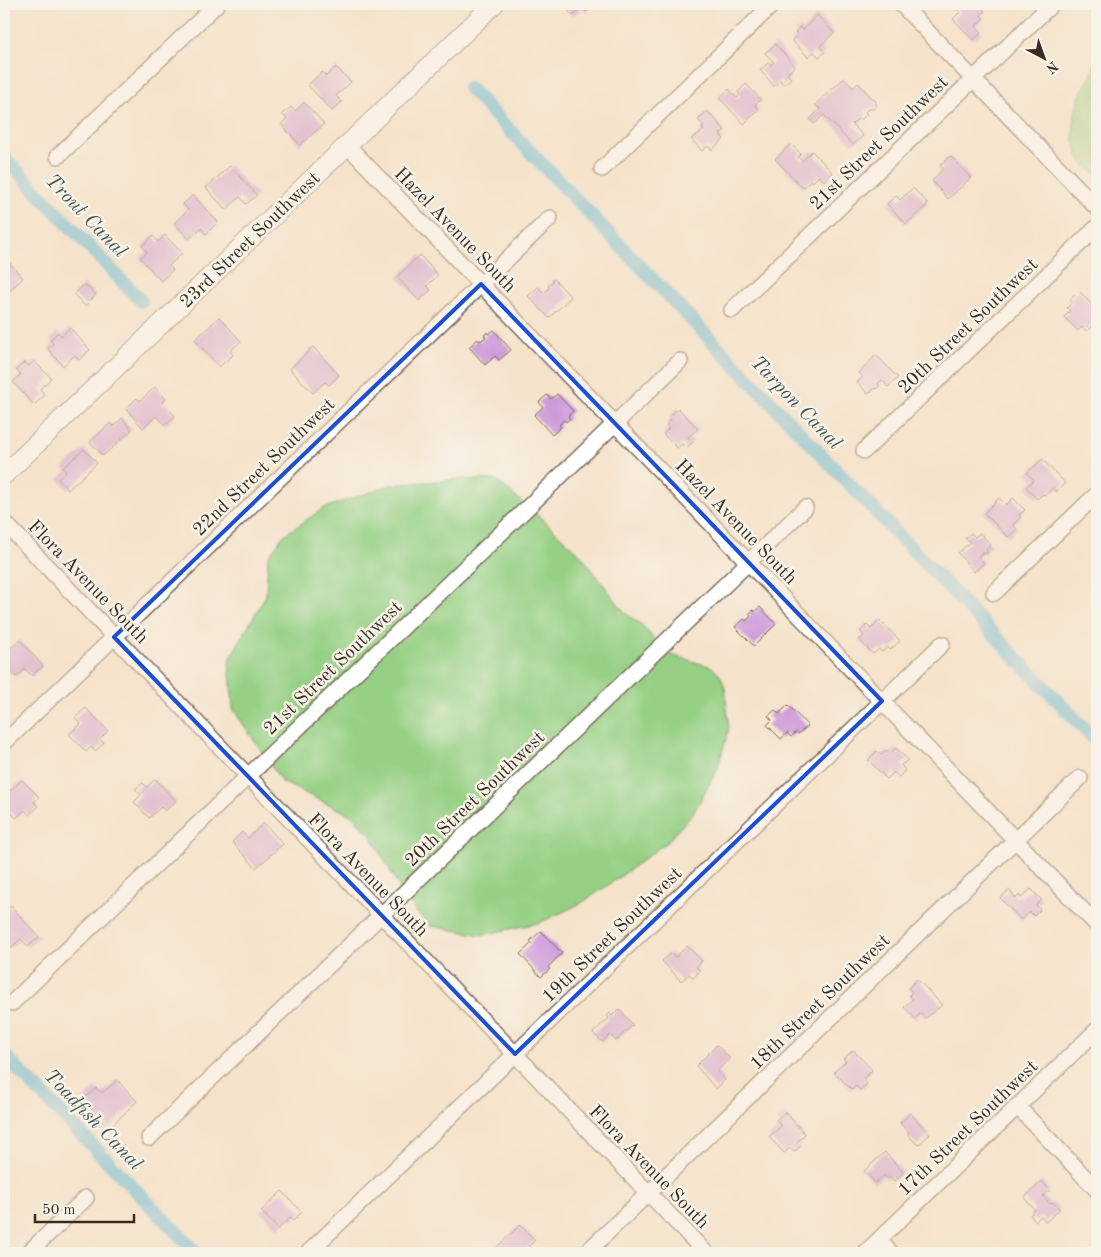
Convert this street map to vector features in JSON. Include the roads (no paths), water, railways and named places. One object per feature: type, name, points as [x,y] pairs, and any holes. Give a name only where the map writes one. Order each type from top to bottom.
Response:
[{"type":"street","points":[[58,156],[217,4]]},
{"type":"street","name":"23rd Street Southwest","points":[[4,475],[494,4]]},
{"type":"street","points":[[602,169],[773,4]]},
{"type":"street","points":[[901,4],[1097,208]]},
{"type":"street","name":"21st Street Southwest","points":[[732,310],[1052,4]]},
{"type":"street","name":"Hazel Avenue South","points":[[347,145],[1097,926]]},
{"type":"street","name":"22nd Street Southwest","points":[[4,743],[550,218]]},
{"type":"street","name":"20th Street Southwest","points":[[864,451],[1097,227]]},
{"type":"street","name":"21st Street Southwest","points":[[12,1003],[680,362]]},
{"type":"street","points":[[994,593],[1097,494]]},
{"type":"street","name":"20th Street Southwest","points":[[149,1138],[805,508]]},
{"type":"street","name":"Flora Avenue South","points":[[4,522],[706,1253]]},
{"type":"street","name":"19th Street Southwest","points":[[308,1253],[942,644]]},
{"type":"street","name":"18th Street Southwest","points":[[586,1253],[1080,778]]},
{"type":"street","name":"17th Street Southwest","points":[[865,1253],[1097,1030]]},
{"type":"street","points":[[1017,1106],[1097,1190]]},
{"type":"street","points":[[28,1253],[86,1198]]},
{"type":"street","points":[[879,1240],[891,1253]]},
{"type":"waterway","name":"Tarpon Canal","points":[[469,88],[1097,742]]},
{"type":"waterway","name":"Trout Canal","points":[[4,157],[141,301]]},
{"type":"waterway","name":"Toadfish Canal","points":[[4,1055],[197,1253]]}]
